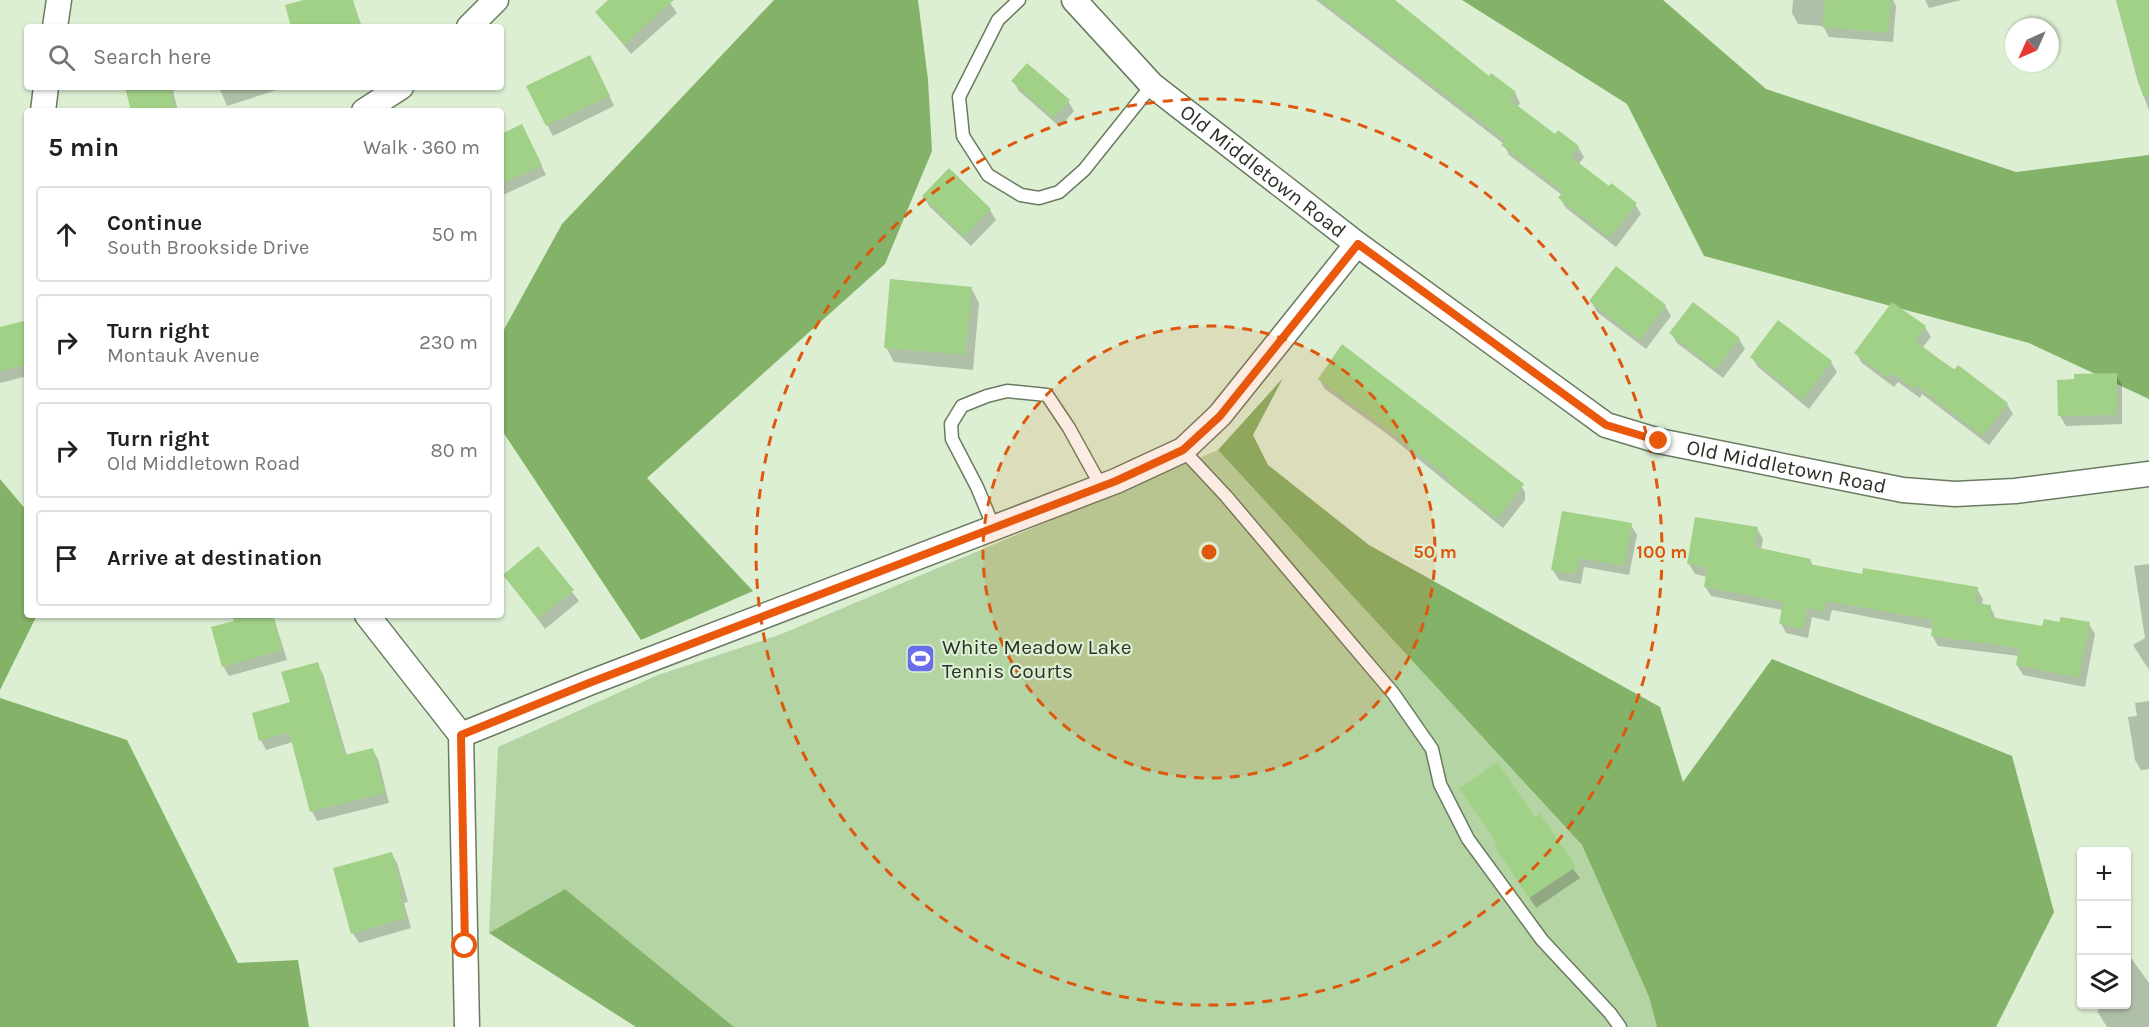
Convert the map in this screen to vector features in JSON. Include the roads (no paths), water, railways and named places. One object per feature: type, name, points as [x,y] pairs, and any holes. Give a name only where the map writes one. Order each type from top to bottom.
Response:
[{"type":"street","points":[[55,24],[58,0]]},
{"type":"street","points":[[472,24],[496,0]]},
{"type":"street","name":"Old Middletown Road","points":[[1074,0],[1152,86],[1358,244],[1606,425],[1659,441],[1903,490],[1955,494],[2015,490],[2149,474]]},
{"type":"street","points":[[43,108],[46,90]]},
{"type":"street","points":[[369,108],[396,90]]},
{"type":"street","points":[[461,735],[589,683],[1101,486],[1183,450],[1220,416],[1358,244]]},
{"type":"street","points":[[369,618],[461,735],[467,1027]]},
{"type":"lane","points":[[1019,0],[998,20],[959,97],[963,136],[988,175],[1021,195],[1039,198],[1059,192],[1084,170],[1152,86]]},
{"type":"lane","points":[[994,528],[977,487],[952,440],[951,424],[962,406],[987,396],[1007,391],[1047,395],[1069,428],[1101,486]]},
{"type":"lane","points":[[1183,450],[1226,496],[1393,693],[1432,749],[1440,784],[1468,839],[1542,940],[1610,1013],[1620,1027]]},
{"type":"place","name":"White Meadow Lake Tennis Courts","points":[[921,659]]}]
